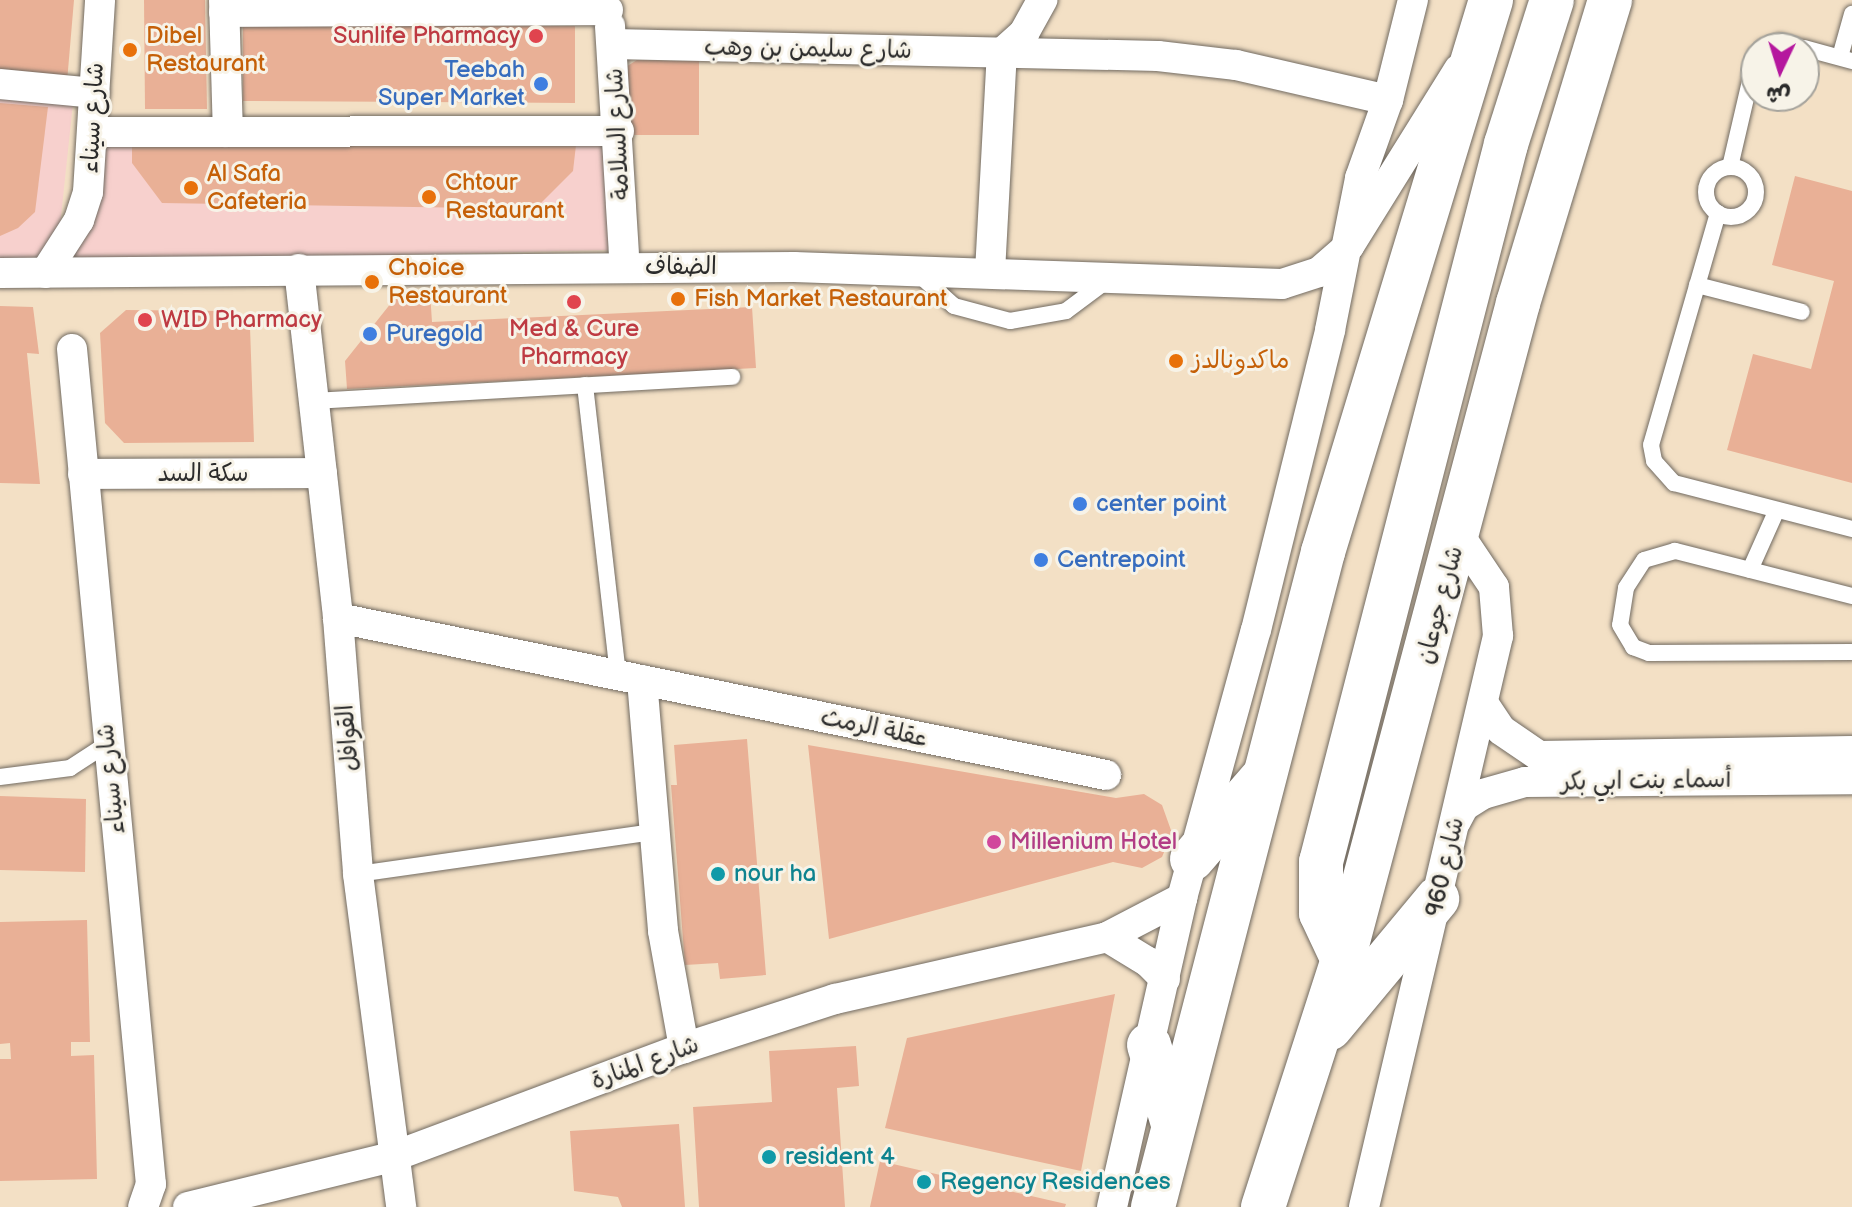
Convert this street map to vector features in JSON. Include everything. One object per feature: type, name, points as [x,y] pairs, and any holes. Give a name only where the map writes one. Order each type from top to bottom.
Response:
[{"type":"main road","points":[[1153,1207],[1270,768],[1323,552],[1491,0]]},
{"type":"main road","points":[[1343,960],[1321,913],[1321,862],[1506,144],[1552,0]]},
{"type":"main road","name":"شارع جوعان","points":[[1263,1207],[1343,960],[1459,535],[1518,303],[1608,9]]},
{"type":"main road","points":[[1187,879],[1270,768]]},
{"type":"main road","points":[[1318,1042],[1437,899]]},
{"type":"main road","points":[[1149,1045],[1173,1124]]},
{"type":"street","name":"شارع سيناء","points":[[45,273],[79,220],[88,192],[100,0]]},
{"type":"street","points":[[990,272],[1002,53],[1024,33],[1042,0]]},
{"type":"street","points":[[1112,1207],[1187,879],[1256,630],[1349,246],[1360,178],[1388,100],[1413,0]]},
{"type":"street","points":[[228,132],[224,6],[608,5]]},
{"type":"street","name":"شارع السلامة","points":[[608,5],[619,131],[625,268]]},
{"type":"street","points":[[1349,246],[1379,191],[1477,41]]},
{"type":"street","name":"شارع سليمن بن وهب","points":[[613,44],[1080,52],[1236,65],[1388,100]]},
{"type":"street","points":[[0,84],[95,93]]},
{"type":"street","points":[[93,132],[619,131]]},
{"type":"street","name":"الضفاف","points":[[0,273],[299,269],[913,269],[1282,284],[1319,272],[1349,246]]},
{"type":"street","name":"القوافل","points":[[299,269],[338,618],[358,874],[392,1157],[401,1207]]},
{"type":"street","name":"شارع سيناء","points":[[72,349],[151,1184],[143,1207]]},
{"type":"street","name":"سكة السد","points":[[83,474],[322,473]]},
{"type":"street","name":"شارع 960","points":[[1364,1207],[1498,636],[1498,602],[1494,587],[1459,535]]},
{"type":"street","name":"عقلة الرمث","points":[[338,618],[1106,775]]},
{"type":"street","points":[[630,678],[654,832],[663,931],[684,1048]]},
{"type":"street","name":"أسماء بنت ابي بكر","points":[[1483,703],[1501,730],[1539,756],[1852,751]]},
{"type":"street","name":"أسماء بنت ابي بكر","points":[[1455,823],[1464,806],[1483,794],[1525,782],[1852,779]]},
{"type":"street","name":"شارع المنارة","points":[[188,1207],[392,1157],[684,1048],[835,999],[1107,937],[1187,879]]},
{"type":"street","points":[[1107,937],[1138,955],[1165,979]]},
{"type":"lane","points":[[1820,52],[1846,59],[1852,14]]},
{"type":"lane","points":[[1730,167],[1743,112]]},
{"type":"lane","points":[[1718,213],[1737,217],[1756,196],[1752,176],[1730,167],[1716,171],[1705,188],[1718,213],[1651,445],[1654,461],[1674,483],[1776,512],[1852,529]]},
{"type":"lane","points":[[913,269],[954,306],[1010,321],[1066,311],[1111,278]]},
{"type":"lane","points":[[1697,285],[1802,312]]},
{"type":"lane","points":[[313,401],[732,377]]},
{"type":"lane","points":[[585,385],[630,678]]},
{"type":"lane","points":[[1750,570],[1776,512]]},
{"type":"lane","points":[[1852,596],[1675,551],[1644,560],[1626,588],[1620,625],[1633,647],[1649,653],[1852,652]]},
{"type":"lane","points":[[0,777],[70,768],[107,744]]},
{"type":"lane","points":[[358,874],[654,832]]},
{"type":"shaded area","points":[[0,95],[73,103],[56,264],[0,264]]},
{"type":"shaded area","points":[[84,130],[609,144],[612,250],[71,262]]},
{"type":"building","points":[[0,0],[74,0],[67,82],[0,76]]},
{"type":"building","points":[[144,0],[205,0],[207,109],[145,109]]},
{"type":"building","points":[[243,24],[575,26],[575,103],[243,101]]},
{"type":"building","points":[[637,60],[699,61],[699,135],[622,135],[621,70]]},
{"type":"building","points":[[0,103],[48,107],[35,212],[18,228],[0,236]]},
{"type":"building","points":[[132,142],[576,145],[573,171],[535,209],[162,203],[132,163]]},
{"type":"building","points":[[1795,176],[1852,191],[1852,483],[1727,450],[1753,354],[1811,369],[1834,281],[1772,265]]},
{"type":"building","points":[[430,292],[432,322],[752,307],[756,368],[347,389],[345,361],[399,293]]},
{"type":"building","points":[[0,306],[33,307],[39,354],[27,353],[40,484],[0,483]]},
{"type":"building","points":[[126,310],[231,311],[250,327],[254,442],[124,443],[105,423],[100,333]]},
{"type":"building","name":"nour ha","points":[[747,739],[766,975],[720,979],[718,963],[685,965],[671,785],[677,785],[674,745]]},
{"type":"building","name":"Millenium Hotel","points":[[808,745],[1116,798],[1144,794],[1162,805],[1172,833],[1162,857],[1142,868],[1113,862],[829,939]]},
{"type":"building","points":[[0,796],[86,799],[85,872],[0,870]]},
{"type":"building","points":[[87,920],[90,1042],[71,1042],[71,1056],[94,1055],[97,1179],[0,1181],[0,1059],[11,1059],[10,1043],[0,1044],[0,922]]},
{"type":"building","points":[[1115,994],[1081,1171],[885,1128],[907,1038]]},
{"type":"building","name":"resident 4","points":[[856,1046],[859,1086],[837,1088],[845,1207],[699,1207],[693,1107],[772,1102],[769,1051]]},
{"type":"building","points":[[679,1124],[685,1207],[622,1207],[618,1197],[574,1191],[570,1131]]},
{"type":"building","name":"Regency Residences","points":[[880,1161],[1066,1204],[1065,1207],[870,1207]]},
{"type":"place","name":"Sunlife Pharmacy","points":[[536,36]]},
{"type":"place","name":"Dibel Restaurant","points":[[130,50]]},
{"type":"place","name":"Teebah Super Market","points":[[541,84]]},
{"type":"place","name":"Al Safa Cafeteria","points":[[191,188]]},
{"type":"place","name":"Chtour Restaurant","points":[[429,197]]},
{"type":"place","name":"Choice Restaurant","points":[[372,282]]},
{"type":"place","name":"Fish Market Restaurant","points":[[678,299]]},
{"type":"place","name":"Med & Cure Pharmacy","points":[[574,302]]},
{"type":"place","name":"WID Pharmacy","points":[[145,320]]},
{"type":"place","name":"Puregold","points":[[370,334]]},
{"type":"place","name":"ماكدونالدز","points":[[1176,361]]},
{"type":"place","name":"center point","points":[[1080,504]]},
{"type":"place","name":"Centrepoint","points":[[1041,560]]},
{"type":"place","name":"Millenium Hotel","points":[[994,842]]},
{"type":"place","name":"nour ha","points":[[718,874]]},
{"type":"place","name":"resident 4","points":[[769,1157]]},
{"type":"place","name":"Regency Residences","points":[[924,1182]]}]
